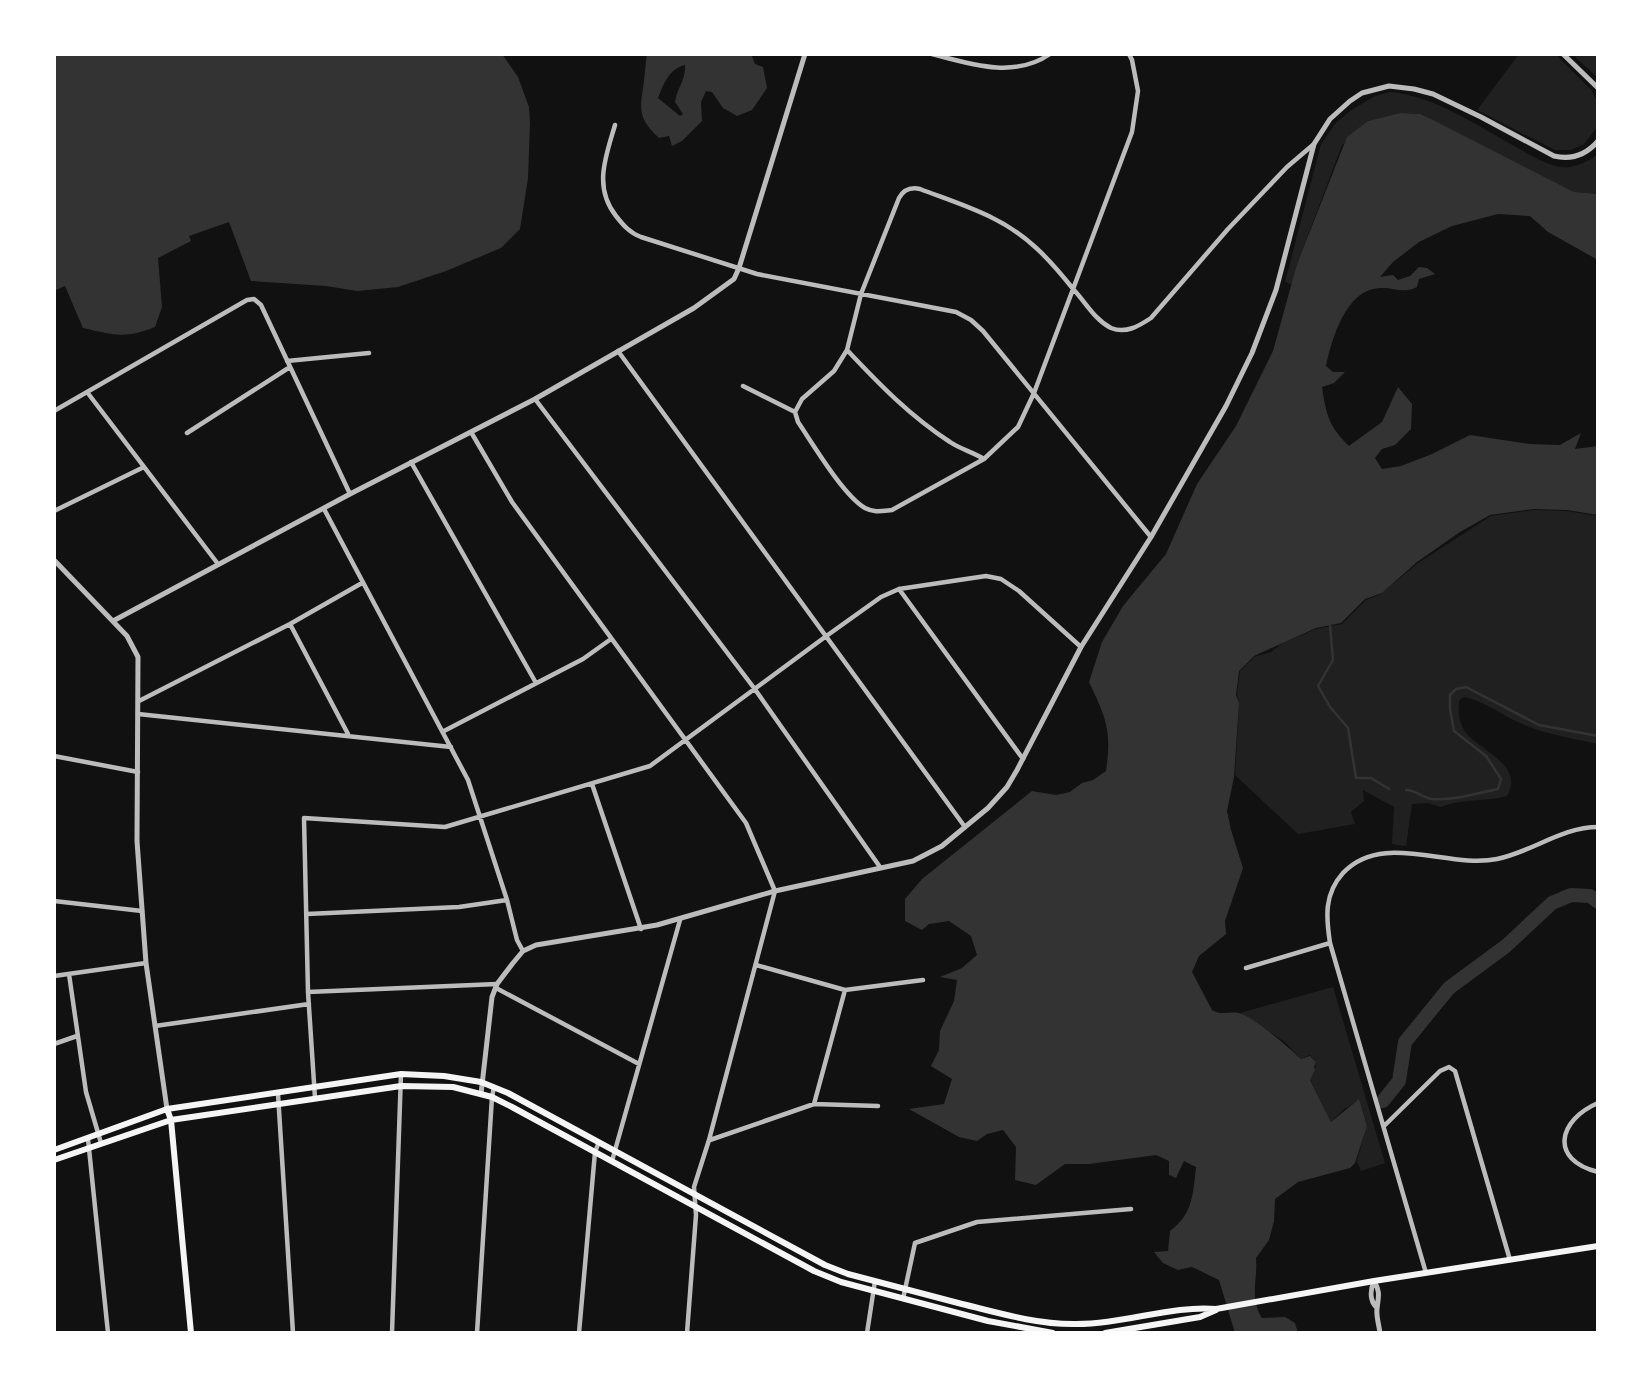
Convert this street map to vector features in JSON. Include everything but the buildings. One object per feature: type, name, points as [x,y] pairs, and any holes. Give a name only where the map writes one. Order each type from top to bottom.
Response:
[{"type":"main road","points":[[54,1150],[167,1109],[401,1074],[444,1076],[494,1087],[809,1257],[848,1273],[1031,1321],[1072,1325],[1128,1321],[1199,1308],[1219,1309]]},
{"type":"main road","points":[[54,1160],[171,1120],[401,1086],[453,1087],[492,1097],[805,1266],[841,1282],[970,1317],[1052,1333]]},
{"type":"main road","points":[[167,1109],[171,1120],[191,1333]]},
{"type":"main road","points":[[742,1232],[747,1223]]},
{"type":"main road","points":[[1105,1333],[1200,1317],[1219,1309],[1374,1281],[1598,1246]]},
{"type":"main road","points":[[805,1266],[809,1257]]},
{"type":"main road","points":[[970,1317],[973,1307]]},
{"type":"main road","points":[[988,1321],[989,1311]]},
{"type":"main road","points":[[1071,1333],[1072,1325]]},
{"type":"street","points":[[113,621],[411,462],[535,400],[716,293],[734,279],[805,54]]},
{"type":"street","points":[[932,54],[987,68],[1017,67],[1044,59],[1050,54]]},
{"type":"street","points":[[743,386],[794,412],[798,422],[849,494],[865,508],[877,512],[892,510],[984,459],[1018,427],[1034,393],[1132,132],[1138,91],[1129,54]]},
{"type":"street","points":[[1563,54],[1598,88]]},
{"type":"street","points":[[794,412],[802,400],[834,371],[847,350],[861,294],[901,194],[911,188],[999,219],[1036,248],[1100,321],[1122,331],[1135,328],[1151,318],[1228,229],[1287,167],[1314,144],[1330,120],[1350,100],[1376,89],[1401,87],[1433,94],[1541,150],[1565,158],[1583,153],[1598,141]]},
{"type":"street","points":[[615,125],[602,167],[602,180],[610,208],[635,235],[757,274],[956,312],[971,320],[983,331],[1152,537]]},
{"type":"street","points":[[481,1094],[490,1006],[496,986],[523,951],[550,941],[641,929],[775,891],[913,862],[925,857],[965,827],[997,799],[1023,759],[1081,647],[1152,537],[1226,406],[1252,353],[1276,290],[1314,144]]},
{"type":"street","points":[[54,411],[247,300],[254,299],[261,305],[350,494]]},
{"type":"street","points":[[847,350],[896,402],[953,445],[976,453],[984,459]]},
{"type":"street","points":[[618,352],[965,827]]},
{"type":"street","points":[[187,433],[288,364],[369,353]]},
{"type":"street","points":[[87,392],[218,564]]},
{"type":"street","points":[[535,400],[754,688],[880,867]]},
{"type":"street","points":[[471,432],[512,502],[746,822],[775,891],[694,1187],[696,1215],[687,1333]]},
{"type":"street","points":[[411,462],[536,683]]},
{"type":"street","points":[[54,511],[144,467]]},
{"type":"street","points":[[324,509],[468,780],[507,900],[517,940],[523,951]]},
{"type":"street","points":[[54,560],[132,642],[136,652],[139,701],[137,841],[146,963],[167,1109]]},
{"type":"street","points":[[315,1098],[308,992],[304,818],[445,827],[650,766],[825,636],[881,597],[899,589],[986,576],[1001,579],[1019,591],[1081,647]]},
{"type":"street","points":[[139,701],[290,624],[362,583]]},
{"type":"street","points":[[899,589],[1023,759]]},
{"type":"street","points":[[290,624],[348,734]]},
{"type":"street","points":[[444,732],[583,659],[611,639]]},
{"type":"street","points":[[138,714],[348,734],[451,747]]},
{"type":"street","points":[[54,756],[138,772]]},
{"type":"street","points":[[592,784],[641,929]]},
{"type":"street","points":[[1426,1273],[1330,943],[1326,912],[1330,893],[1348,868],[1366,857],[1390,853],[1462,861],[1496,859],[1522,852],[1576,829],[1598,827]]},
{"type":"street","points":[[307,914],[459,907],[507,900]]},
{"type":"street","points":[[54,901],[142,911]]},
{"type":"street","points":[[612,1161],[680,920]]},
{"type":"street","points":[[1246,968],[1330,943]]},
{"type":"street","points":[[54,975],[146,963]]},
{"type":"street","points":[[756,965],[845,990],[923,980]]},
{"type":"street","points":[[69,974],[86,1092],[102,1143]]},
{"type":"street","points":[[308,992],[496,986],[639,1064]]},
{"type":"street","points":[[814,1104],[845,990]]},
{"type":"street","points":[[155,1026],[309,1004]]},
{"type":"street","points":[[54,1044],[77,1036]]},
{"type":"street","points":[[1383,1127],[1440,1071],[1449,1067],[1455,1071],[1510,1260]]},
{"type":"street","points":[[392,1333],[401,1074]]},
{"type":"street","points":[[477,1333],[494,1087]]},
{"type":"street","points":[[278,1094],[293,1333]]},
{"type":"street","points":[[1598,1102],[1572,1119],[1565,1141],[1566,1150],[1575,1164],[1598,1172]]},
{"type":"street","points":[[709,1140],[814,1104],[878,1106]]},
{"type":"street","points":[[88,1139],[108,1333]]},
{"type":"street","points":[[579,1333],[595,1152],[599,1142]]},
{"type":"street","points":[[903,1299],[915,1243],[977,1222],[1130,1209]]},
{"type":"street","points":[[867,1333],[875,1281]]},
{"type":"street","points":[[1374,1281],[1380,1298],[1377,1308],[1380,1333]]},
{"type":"shaded area","points":[[54,54],[502,54],[518,77],[529,107],[528,178],[520,229],[501,248],[446,271],[398,287],[357,291],[251,281],[229,222],[189,236],[191,241],[158,258],[162,307],[155,327],[119,335],[83,328],[65,286],[54,291]]},
{"type":"shaded area","points":[[647,54],[751,54],[755,64],[763,67],[767,88],[752,110],[737,116],[723,108],[712,92],[706,91],[701,102],[702,121],[682,141],[672,146],[669,136],[659,138],[642,115]],"holes":[[[685,65],[675,102],[683,114],[680,116],[658,98],[671,73]]]},
{"type":"shaded area","points":[[1519,54],[1555,54],[1592,91],[1598,104],[1598,126],[1584,144],[1571,150],[1555,150],[1477,110]]},
{"type":"shaded area","points":[[1572,54],[1598,54],[1598,77],[1597,77]]},
{"type":"shaded area","points":[[1390,92],[1424,99],[1440,106],[1549,164],[1576,166],[1598,154],[1598,194],[1574,192],[1420,114],[1400,113],[1368,121],[1342,145],[1297,264],[1293,285],[1285,282],[1321,144],[1335,124],[1350,111],[1375,96]]},
{"type":"shaded area","points":[[1400,113],[1420,114],[1574,192],[1598,194],[1598,260],[1548,232],[1530,216],[1498,214],[1452,226],[1419,242],[1393,262],[1380,277],[1393,275],[1398,280],[1410,276],[1419,267],[1427,268],[1435,274],[1419,279],[1417,287],[1412,289],[1379,288],[1367,291],[1349,306],[1342,317],[1326,366],[1333,372],[1345,372],[1334,383],[1322,387],[1327,413],[1333,426],[1349,446],[1382,422],[1398,387],[1412,404],[1411,429],[1395,445],[1382,449],[1375,458],[1382,469],[1401,466],[1470,435],[1530,444],[1560,445],[1581,433],[1575,449],[1598,446],[1598,515],[1534,509],[1490,515],[1417,562],[1382,593],[1365,599],[1341,623],[1316,628],[1254,656],[1239,671],[1234,777],[1227,811],[1243,868],[1225,921],[1226,934],[1199,956],[1192,972],[1212,1010],[1245,1015],[1301,1059],[1310,1056],[1316,1062],[1310,1080],[1331,1122],[1359,1099],[1367,1126],[1355,1163],[1350,1168],[1298,1182],[1275,1199],[1274,1221],[1269,1240],[1256,1258],[1256,1303],[1262,1318],[1285,1317],[1295,1323],[1298,1333],[1235,1333],[1219,1280],[1192,1267],[1178,1270],[1163,1263],[1154,1252],[1168,1251],[1170,1231],[1188,1210],[1196,1167],[1184,1161],[1176,1178],[1169,1175],[1169,1161],[1156,1155],[1089,1164],[1065,1164],[1036,1185],[1015,1180],[1016,1147],[1003,1130],[987,1134],[977,1141],[959,1137],[909,1109],[944,1104],[952,1079],[931,1066],[939,1050],[940,1031],[954,1001],[957,980],[940,977],[962,968],[977,955],[971,936],[949,921],[929,924],[922,930],[905,921],[905,899],[922,879],[1032,791],[1056,795],[1070,792],[1106,771],[1108,734],[1100,705],[1089,682],[1102,642],[1123,606],[1166,554],[1197,484],[1236,426],[1273,351],[1297,264],[1347,137],[1368,121]]},
{"type":"shaded area","points":[[1534,510],[1598,516],[1598,744],[1537,730],[1478,701],[1463,697],[1459,701],[1459,718],[1462,725],[1473,740],[1506,768],[1511,785],[1507,796],[1457,802],[1441,807],[1428,803],[1412,804],[1406,846],[1392,844],[1394,807],[1363,790],[1364,801],[1351,812],[1355,824],[1298,834],[1235,775],[1240,671],[1254,657],[1271,652],[1283,643],[1316,629],[1342,624],[1366,600],[1381,594],[1418,563],[1491,516]]},
{"type":"shaded area","points":[[1333,987],[1385,1163],[1361,1171],[1357,1161],[1367,1125],[1359,1100],[1344,1109],[1331,1122],[1310,1079],[1316,1062],[1310,1055],[1301,1059],[1285,1042],[1240,1013]]},
{"type":"waterway","points":[[1330,625],[1333,660],[1318,686],[1330,707],[1348,728],[1356,778],[1371,778],[1389,789]]},
{"type":"waterway","points":[[1406,790],[1428,798],[1440,799],[1498,789],[1501,779],[1486,756],[1454,731],[1450,695],[1456,689],[1466,687],[1539,725],[1598,736]]},
{"type":"waterway","points":[[1383,1101],[1399,1081],[1405,1042],[1449,988],[1506,946],[1552,903],[1571,895],[1590,896],[1598,902]]}]
